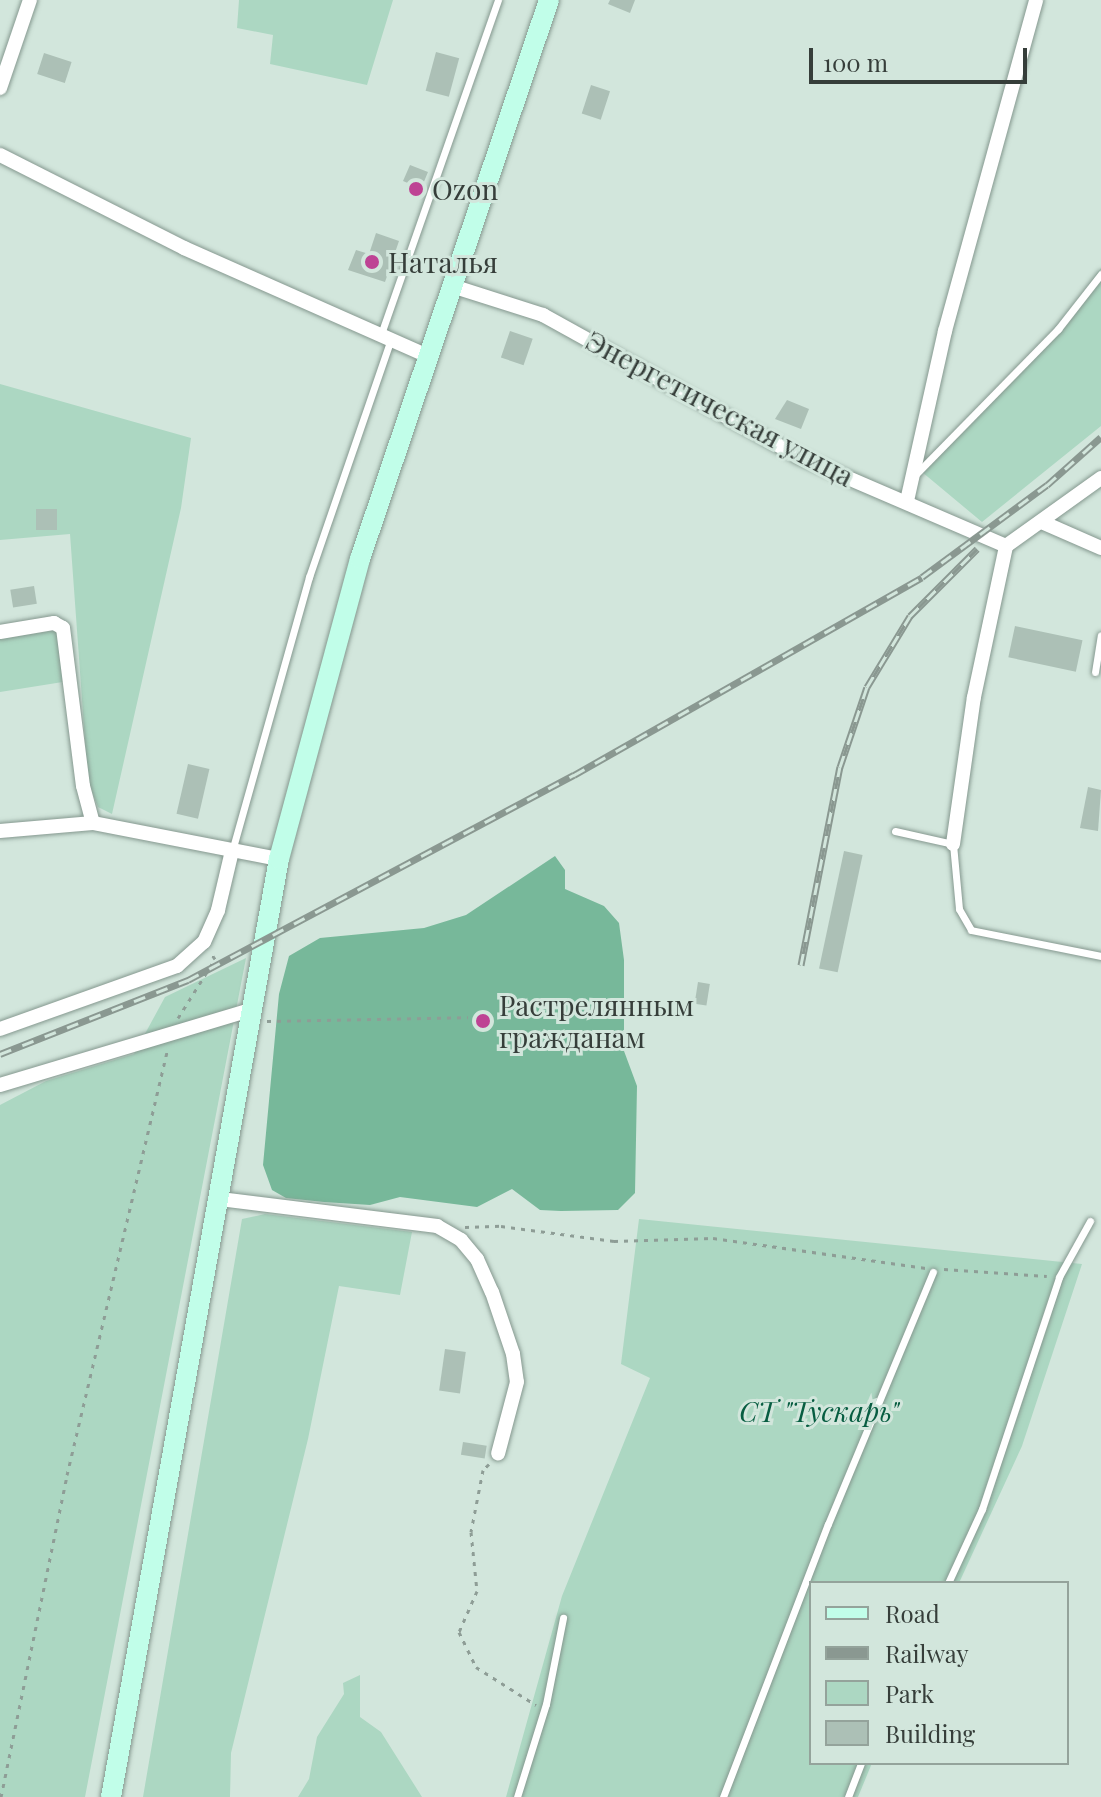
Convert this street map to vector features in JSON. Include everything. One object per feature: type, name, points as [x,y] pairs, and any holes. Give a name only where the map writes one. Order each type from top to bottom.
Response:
[{"type":"main road","points":[[111,1797],[279,859],[355,573],[549,0]]},
{"type":"street","points":[[0,88],[30,0]]},
{"type":"street","points":[[907,501],[916,474],[945,331],[1036,0]]},
{"type":"street","points":[[0,155],[184,248],[428,356]]},
{"type":"street","name":"Энергетическая улица","points":[[452,286],[543,315],[797,456],[1006,546]]},
{"type":"street","points":[[953,844],[974,697],[1006,546],[1044,523],[1101,478]]},
{"type":"street","points":[[1044,523],[1101,548]]},
{"type":"street","points":[[0,632],[54,623],[63,628],[83,786],[93,823]]},
{"type":"street","points":[[0,831],[93,823],[279,859]]},
{"type":"street","points":[[0,1029],[177,966],[204,942],[218,910],[232,851]]},
{"type":"street","points":[[0,1085],[171,1031],[252,1015]]},
{"type":"street","points":[[220,1199],[437,1226],[477,1259],[506,1326],[517,1382],[498,1454]]},
{"type":"lane","points":[[232,851],[309,577],[498,0]]},
{"type":"lane","points":[[916,474],[1058,329],[1101,274]]},
{"type":"lane","points":[[1095,672],[1101,635]]},
{"type":"lane","points":[[895,831],[953,844],[959,909],[971,930],[1101,956]]},
{"type":"lane","points":[[949,1581],[987,1495],[1059,1277],[1090,1221]]},
{"type":"lane","points":[[723,1797],[828,1524],[933,1272]]},
{"type":"lane","points":[[517,1797],[542,1715],[563,1618]]},
{"type":"lane","points":[[848,1797],[860,1765]]},
{"type":"path","points":[[1,1797],[67,1475],[171,1031],[215,959],[204,942]]},
{"type":"path","points":[[252,1015],[468,1017]]},
{"type":"path","points":[[437,1226],[501,1226],[614,1241],[713,1238],[898,1262],[933,1272],[966,1269],[1059,1277]]},
{"type":"path","points":[[498,1454],[483,1470],[471,1532],[477,1591],[459,1632],[476,1667],[534,1702],[542,1715]]},
{"type":"green space","points":[[239,0],[393,0],[367,85],[270,64],[273,35],[237,28]]},
{"type":"green space","points":[[1101,268],[1101,426],[982,522],[922,472],[1050,337]]},
{"type":"green space","points":[[0,384],[191,438],[181,508],[112,814],[98,807],[88,782],[70,534],[0,540]]},
{"type":"green space","points":[[57,630],[69,681],[0,692],[0,639]]},
{"type":"green space","points":[[555,856],[565,870],[565,889],[604,906],[619,923],[624,960],[624,1051],[637,1086],[635,1193],[618,1210],[561,1211],[540,1210],[512,1189],[477,1207],[400,1197],[370,1205],[324,1202],[286,1198],[272,1190],[263,1165],[279,994],[289,956],[320,938],[424,928],[466,915]]},
{"type":"green space","points":[[246,958],[85,1797],[0,1797],[0,1105],[46,1081],[134,1054],[165,997]]},
{"type":"green space","points":[[265,1214],[412,1232],[400,1295],[339,1286],[308,1439],[231,1753],[230,1797],[143,1797],[242,1219]]},
{"type":"green space","name":"СТ \"Тускарь\"","points":[[639,1219],[1082,1264],[1022,1446],[960,1581],[809,1581],[809,1765],[871,1765],[858,1797],[506,1797],[562,1596],[650,1378],[621,1364]]},
{"type":"green space","points":[[360,1675],[360,1717],[381,1732],[422,1797],[298,1797],[309,1779],[317,1737],[344,1694],[343,1683]]},
{"type":"building","points":[[610,0],[635,0],[630,13],[608,4]]},
{"type":"building","points":[[436,52],[459,58],[449,97],[426,91]]},
{"type":"building","points":[[44,53],[72,62],[65,83],[37,74]]},
{"type":"building","points":[[591,85],[610,91],[601,120],[582,114]]},
{"type":"building","points":[[410,165],[428,172],[418,196],[407,191],[410,184],[403,181]]},
{"type":"building","name":"Наталья","points":[[376,233],[399,241],[385,282],[348,270],[356,250],[369,254]]},
{"type":"building","points":[[510,331],[533,339],[524,365],[501,357]]},
{"type":"building","points":[[787,400],[809,409],[801,429],[775,419]]},
{"type":"building","points":[[36,509],[57,509],[57,530],[36,530]]},
{"type":"building","points":[[34,586],[37,604],[13,608],[10,590]]},
{"type":"building","points":[[1015,626],[1082,640],[1076,672],[1008,657]]},
{"type":"building","points":[[188,764],[209,769],[198,819],[177,814]]},
{"type":"building","points":[[1088,787],[1101,790],[1098,831],[1080,828]]},
{"type":"building","points":[[844,851],[863,855],[838,972],[819,968]]},
{"type":"building","points":[[698,982],[710,984],[706,1006],[695,1004]]},
{"type":"building","points":[[445,1349],[466,1352],[460,1394],[439,1391]]},
{"type":"building","points":[[463,1442],[487,1446],[485,1459],[461,1455]]},
{"type":"railway","points":[[0,1054],[188,980],[574,775],[922,577],[1047,485],[1101,437]]},
{"type":"railway","points":[[801,965],[840,767],[867,687],[910,616],[977,549]]},
{"type":"place","name":"Ozon","points":[[416,189]]},
{"type":"place","name":"Наталья","points":[[372,262]]},
{"type":"place","name":"Растрелянным гражданам","points":[[483,1021]]}]
